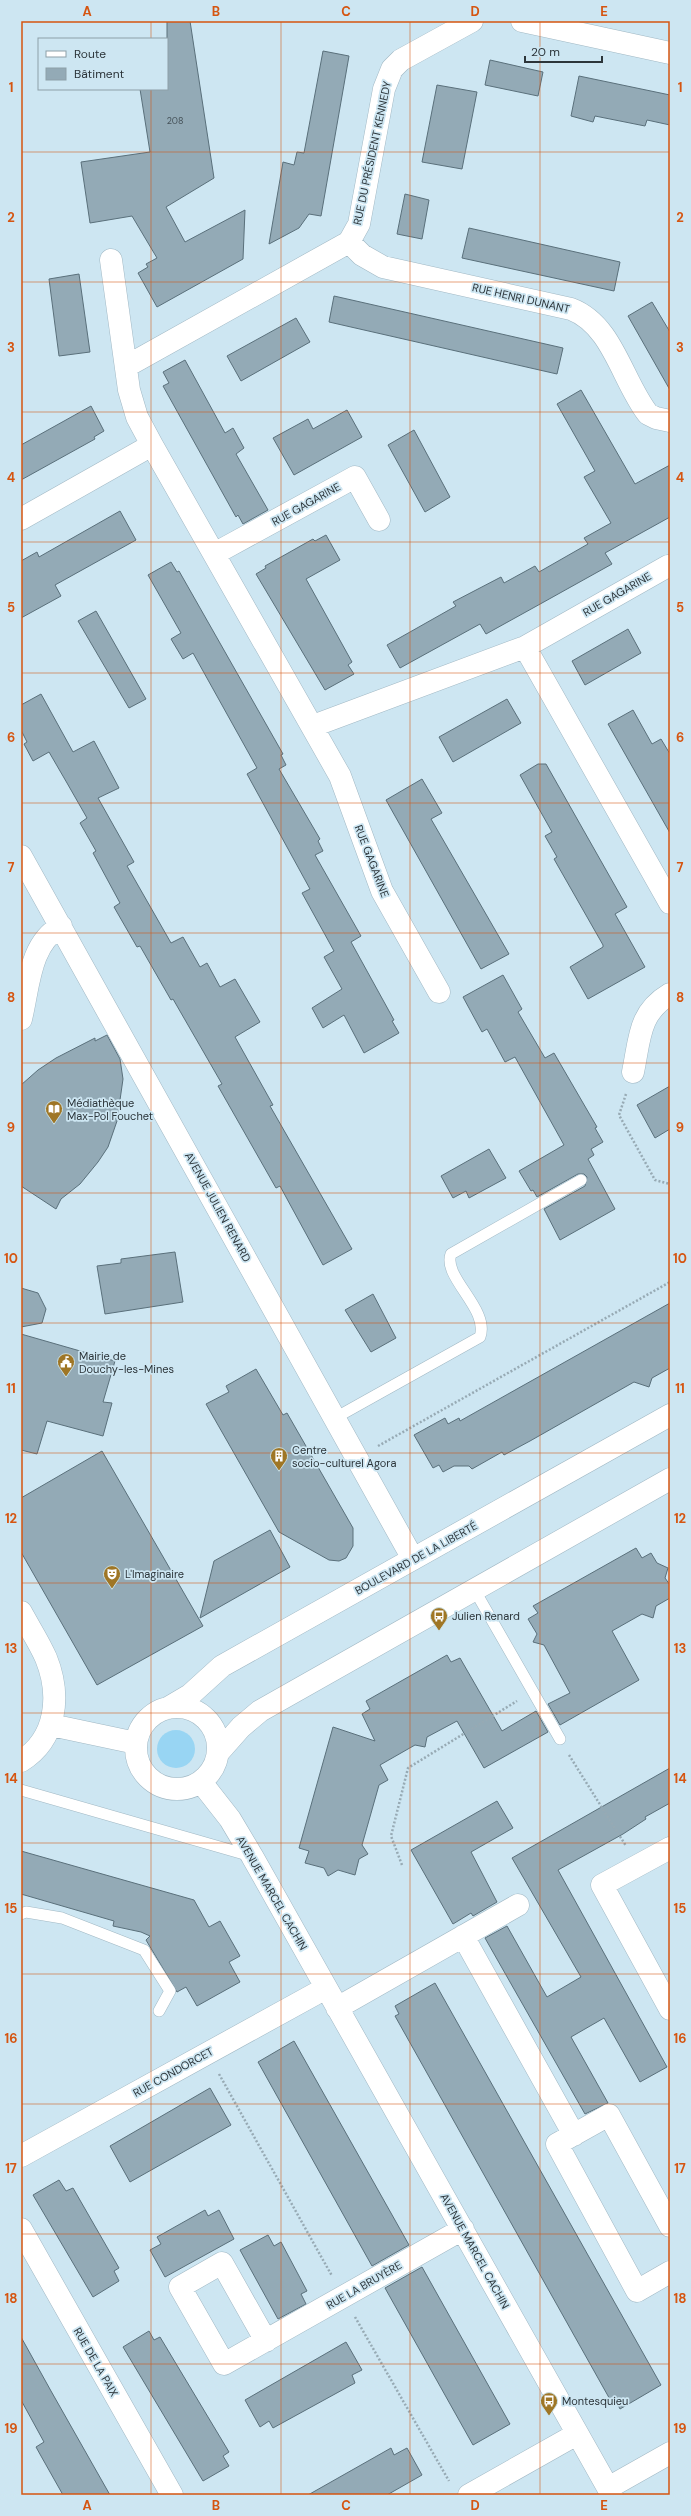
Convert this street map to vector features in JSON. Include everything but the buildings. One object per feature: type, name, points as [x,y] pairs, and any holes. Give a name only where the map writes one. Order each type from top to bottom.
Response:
[{"type":"street","name":"RUE DU PRÉSIDENT KENNEDY","points":[[349,242],[359,224],[384,89],[392,69],[401,60],[472,21]]},
{"type":"street","points":[[522,21],[670,53]]},
{"type":"street","points":[[126,366],[349,242]]},
{"type":"street","name":"RUE HENRI DUNANT","points":[[349,242],[362,255],[383,267],[571,309],[583,314],[599,329],[645,410],[656,418],[670,421]]},
{"type":"street","points":[[21,519],[152,444],[132,404],[111,260]]},
{"type":"street","name":"RUE GAGARINE","points":[[152,444],[313,726],[345,788],[382,891],[438,992]]},
{"type":"street","name":"RUE GAGARINE","points":[[214,554],[355,477],[379,520]]},
{"type":"street","name":"RUE GAGARINE","points":[[313,726],[525,647],[668,566]]},
{"type":"street","points":[[525,647],[670,903]]},
{"type":"street","name":"AVENUE JULIEN RENARD","points":[[21,856],[413,1559]]},
{"type":"street","points":[[21,1019],[34,959],[45,938],[61,926]]},
{"type":"street","points":[[633,1072],[646,1016],[656,1002],[670,994]]},
{"type":"street","name":"BOULEVARD DE LA LIBERTÉ","points":[[168,1708],[190,1695],[222,1666],[670,1415]]},
{"type":"street","points":[[218,1753],[216,1735],[207,1719],[191,1709],[168,1708],[156,1712],[146,1720],[139,1731],[136,1743],[136,1756],[141,1768],[148,1778],[158,1785],[177,1789],[190,1787],[201,1782],[212,1769],[218,1753],[241,1726],[260,1711],[670,1479]]},
{"type":"street","points":[[21,1612],[46,1659],[52,1689],[51,1725],[41,1745],[21,1761]]},
{"type":"street","points":[[51,1725],[136,1743]]},
{"type":"street","name":"AVENUE MARCEL CACHIN","points":[[201,1782],[230,1819],[252,1856],[610,2491]]},
{"type":"street","points":[[670,1848],[602,1885],[670,2009]]},
{"type":"street","points":[[337,2008],[518,1905]]},
{"type":"street","points":[[463,1936],[574,2135]]},
{"type":"street","name":"RUE CONDORCET","points":[[21,2156],[326,1988]]},
{"type":"street","points":[[668,2278],[637,2291],[556,2144],[609,2115],[670,2226]]},
{"type":"street","name":"RUE DE LA PAIX","points":[[21,2229],[172,2495]]},
{"type":"street","name":"RUE LA BRUYÈRE","points":[[266,2341],[463,2229]]},
{"type":"street","points":[[468,2495],[577,2434]]},
{"type":"street","points":[[610,2491],[670,2453]]},
{"type":"lane","points":[[335,1418],[480,1337],[481,1321],[451,1267],[451,1254],[581,1180]]},
{"type":"lane","points":[[474,1589],[560,1739]]},
{"type":"lane","points":[[21,1790],[252,1856]]},
{"type":"lane","points":[[21,1914],[26,1912],[62,1918],[144,1950],[170,1992],[158,2011]]},
{"type":"path","points":[[633,1072],[619,1115],[655,1180],[670,1184]]},
{"type":"path","points":[[357,1458],[670,1282]]},
{"type":"path","points":[[402,1865],[391,1836],[408,1768],[533,1692]]},
{"type":"path","points":[[560,1739],[638,1865]]},
{"type":"shaded area","points":[[176,1730],[186,1733],[192,1739],[195,1749],[192,1759],[186,1765],[176,1768],[166,1765],[160,1759],[157,1749],[160,1739],[166,1733]]},
{"type":"place","name":"Médiathèque Max-Pol Fouchet","points":[[54,1124]]},
{"type":"place","name":"Mairie de Douchy-les-Mines","points":[[66,1377]]},
{"type":"place","name":"Centre socio-culturel Agora","points":[[279,1471]]},
{"type":"place","name":"L'Imaginaire","points":[[112,1589]]},
{"type":"place","name":"Julien Renard","points":[[439,1631]]},
{"type":"place","name":"Montesquieu","points":[[549,2416]]}]
